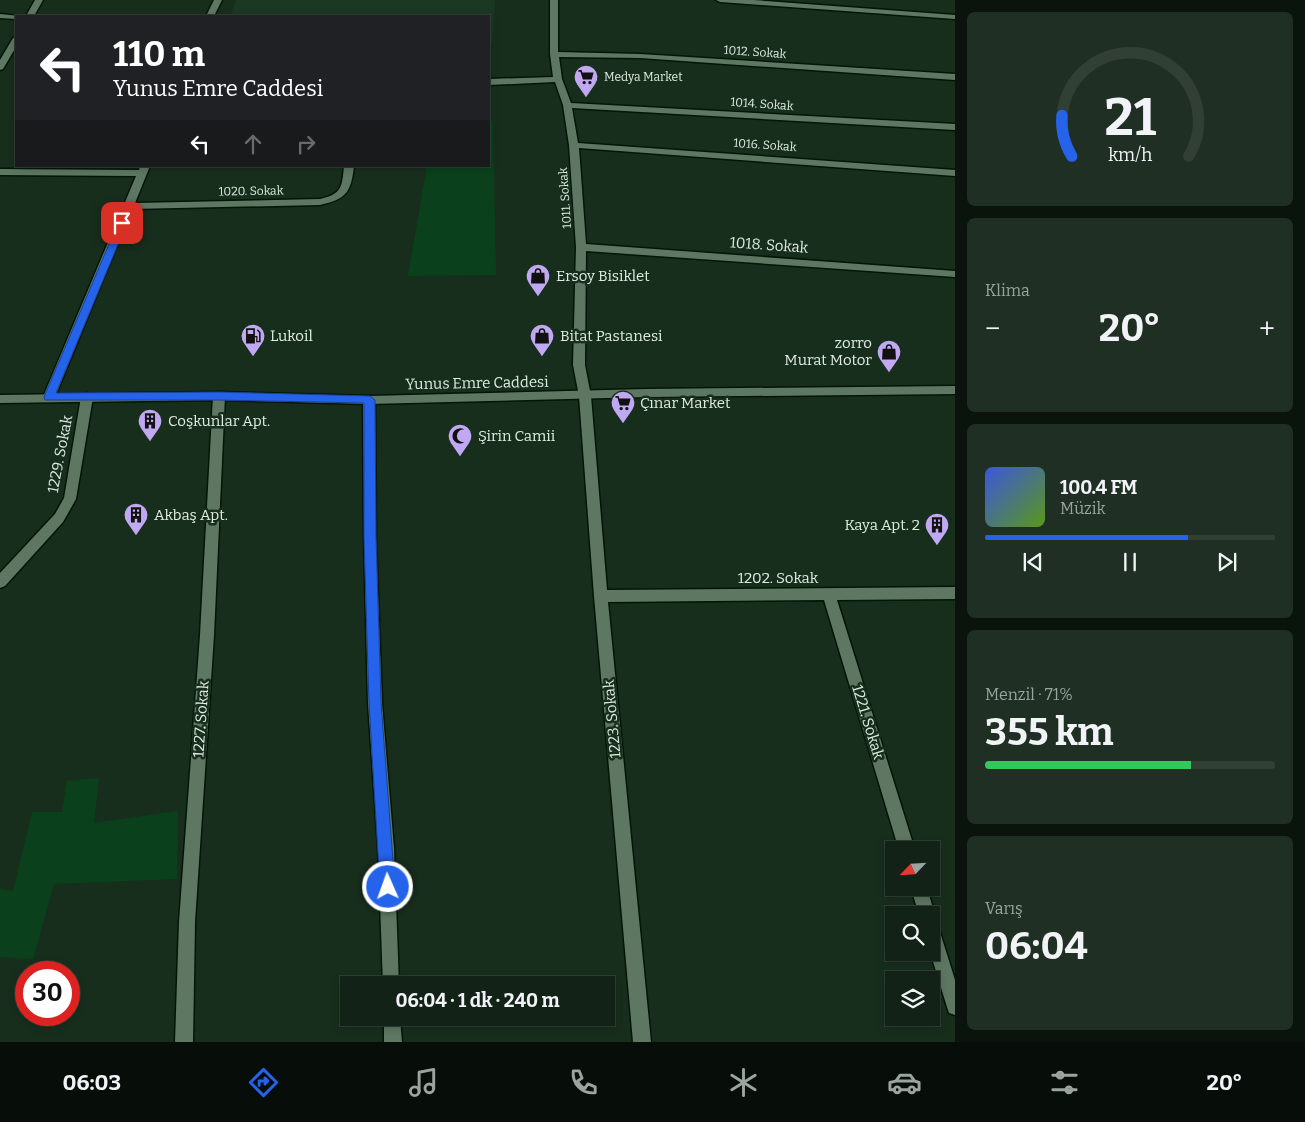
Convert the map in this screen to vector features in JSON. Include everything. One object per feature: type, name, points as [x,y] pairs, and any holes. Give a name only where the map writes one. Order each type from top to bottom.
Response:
[{"type":"street","points":[[31,15],[40,0]]},
{"type":"street","points":[[210,15],[218,0]]},
{"type":"street","name":"1011. Sokak","points":[[554,0],[554,54],[558,79],[567,105],[574,145],[581,247],[579,365],[585,396]]},
{"type":"street","points":[[720,0],[955,17]]},
{"type":"street","points":[[0,16],[15,17]]},
{"type":"street","points":[[0,67],[15,42]]},
{"type":"street","name":"1012. Sokak","points":[[554,54],[640,56],[955,77]]},
{"type":"street","points":[[490,82],[558,79]]},
{"type":"street","name":"1014. Sokak","points":[[567,105],[677,110],[955,128]]},
{"type":"street","name":"1016. Sokak","points":[[574,145],[955,173]]},
{"type":"street","name":"1020. Sokak","points":[[130,206],[320,202],[335,199],[344,193],[349,167]]},
{"type":"street","points":[[0,172],[143,169],[130,206],[49,397]]},
{"type":"street","name":"1018. Sokak","points":[[581,247],[955,274]]},
{"type":"street","name":"Yunus Emre Caddesi","points":[[0,399],[219,396],[370,400],[647,393],[955,390]]},
{"type":"street","name":"1227. Sokak","points":[[184,1042],[188,922],[207,635],[219,396]]},
{"type":"street","name":"1223. Sokak","points":[[585,396],[601,596],[642,1042]]},
{"type":"street","name":"1229. Sokak","points":[[0,582],[59,518],[70,499],[87,397]]},
{"type":"street","points":[[370,400],[370,537],[375,703],[386,848],[391,976]]},
{"type":"street","name":"1202. Sokak","points":[[601,596],[955,593]]},
{"type":"street","name":"1221. Sokak","points":[[830,594],[904,841]]},
{"type":"street","points":[[940,959],[955,1008]]},
{"type":"street","points":[[392,1026],[393,1042]]},
{"type":"shaded area","points":[[236,0],[495,0],[492,45],[490,45],[490,15],[230,15]]},
{"type":"shaded area","points":[[490,121],[493,121],[496,275],[408,276],[427,167],[490,167]]},
{"type":"shaded area","points":[[99,778],[94,823],[178,811],[177,879],[54,884],[33,959],[0,957],[0,889],[13,891],[32,812],[62,812],[67,781]]},
{"type":"place","name":"Medya Market","points":[[586,98]]},
{"type":"place","name":"Ersoy Bisiklet","points":[[538,297]]},
{"type":"place","name":"Lukoil","points":[[253,357]]},
{"type":"place","name":"Bitat Pastanesi","points":[[542,357]]},
{"type":"place","name":"zorro Murat Motor","points":[[889,373]]},
{"type":"place","name":"Çınar Market","points":[[623,424]]},
{"type":"place","name":"Coşkunlar Apt.","points":[[150,442]]},
{"type":"place","name":"Şirin Camii","points":[[460,457]]},
{"type":"place","name":"Akbaş Apt.","points":[[136,536]]},
{"type":"place","name":"Kaya Apt. 2","points":[[937,546]]},
{"type":"route","points":[[122,223],[49,397],[219,396],[370,400],[370,537],[375,703],[388,887]]}]
